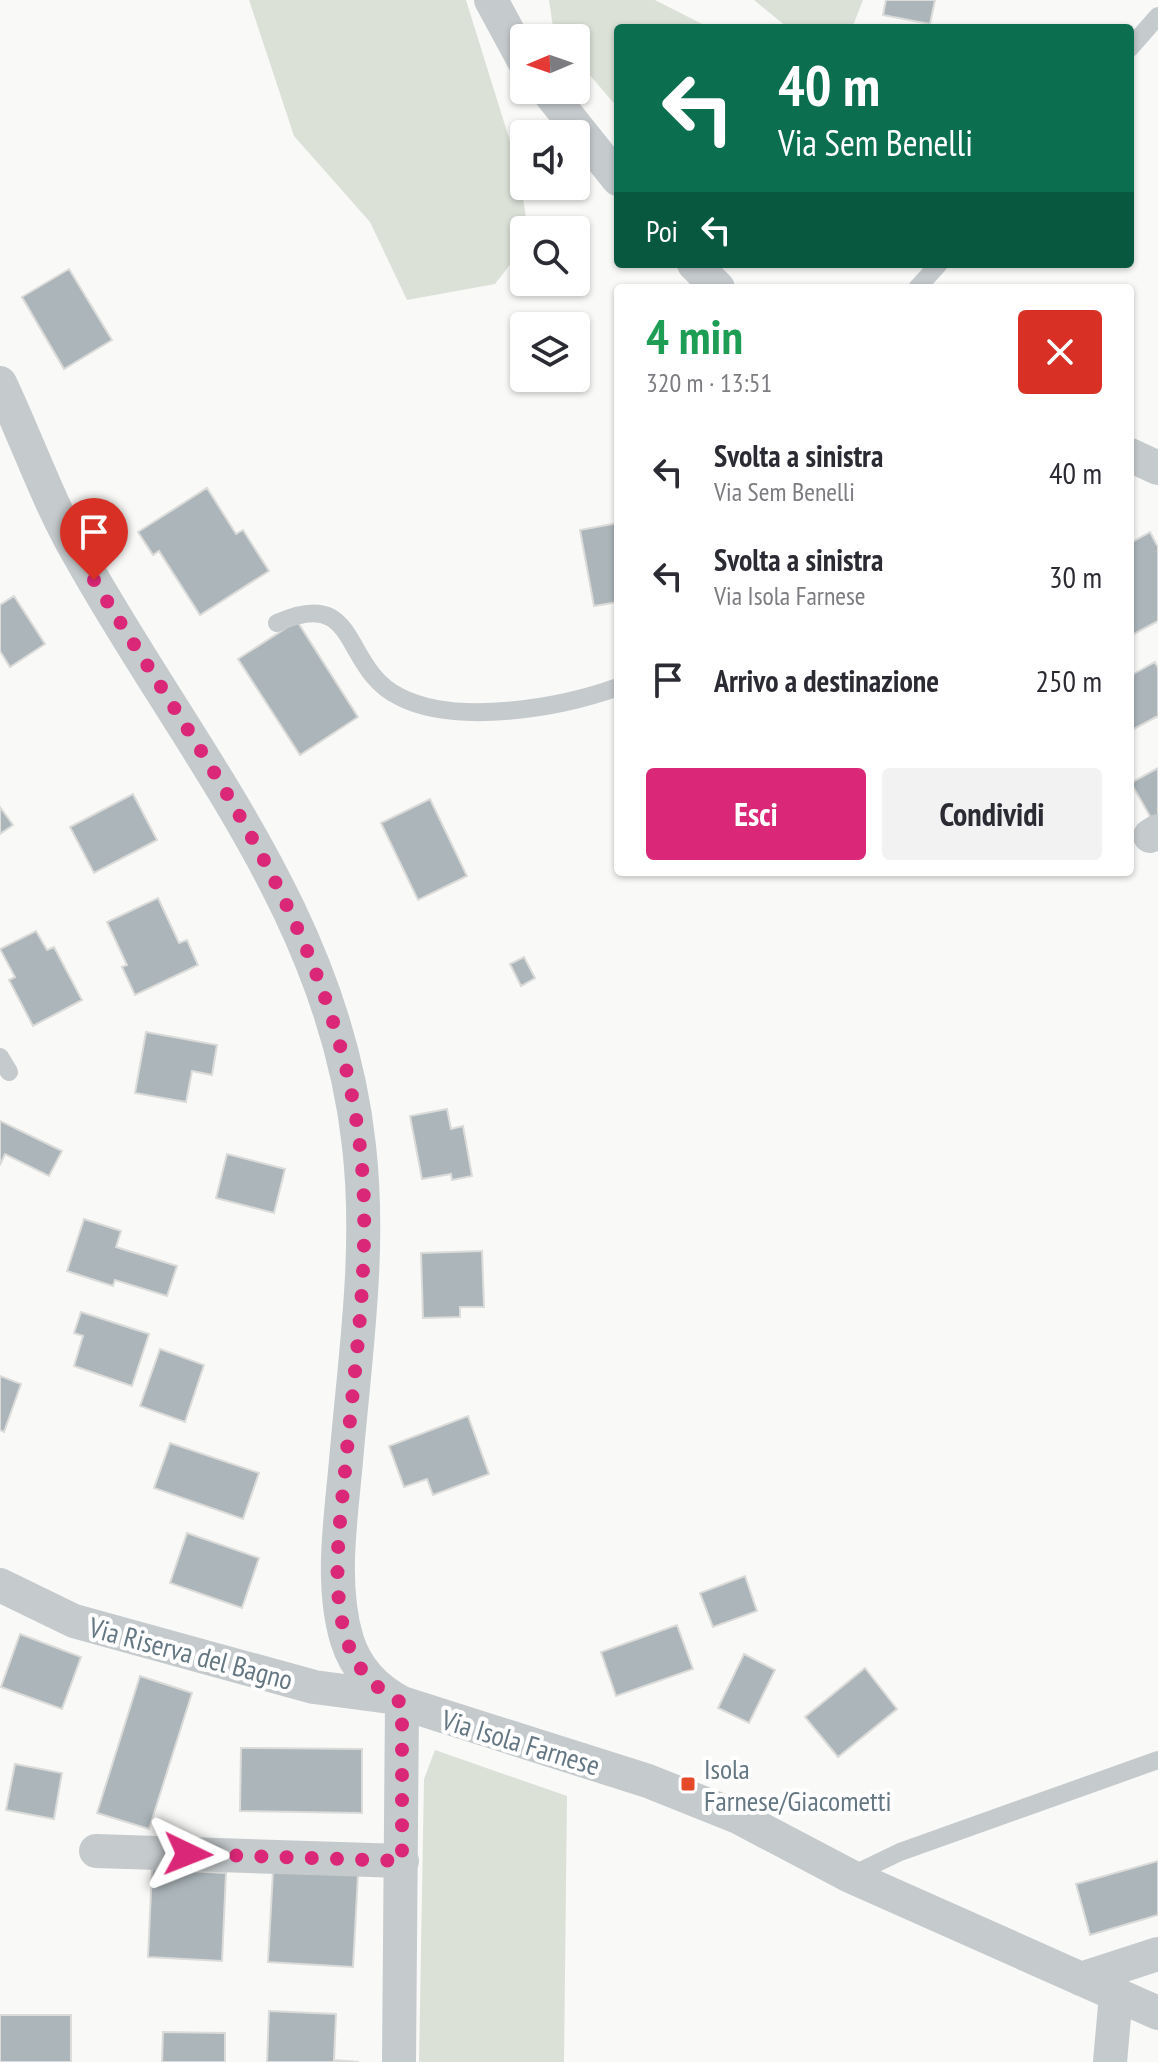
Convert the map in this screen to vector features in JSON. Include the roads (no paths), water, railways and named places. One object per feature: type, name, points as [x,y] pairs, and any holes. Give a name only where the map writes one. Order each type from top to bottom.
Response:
[{"type":"street","points":[[491,0],[510,35]]},
{"type":"street","points":[[558,104],[614,174]]},
{"type":"street","points":[[698,268],[714,284]]},
{"type":"street","name":"Via Isola Farnese","points":[[0,383],[78,554],[273,872],[314,965],[337,1037],[356,1123],[364,1203],[360,1311],[341,1519],[341,1610],[347,1639],[360,1669],[396,1700],[648,1781],[738,1817],[850,1876],[1158,2013]]},
{"type":"street","points":[[1134,457],[1158,468]]},
{"type":"street","name":"Via Riserva del Bagno","points":[[0,1585],[74,1621],[314,1687],[396,1700]]},
{"type":"street","points":[[396,1700],[402,1861],[399,2062]]},
{"type":"street","points":[[96,1851],[402,1861]]},
{"type":"street","points":[[1081,1979],[1158,1954]]},
{"type":"street","points":[[1110,2062],[1116,1995]]},
{"type":"lane","points":[[1134,43],[1158,16]]},
{"type":"lane","points":[[921,284],[935,268]]},
{"type":"lane","points":[[277,623],[306,611],[327,613],[336,619],[363,664],[385,689],[431,707],[523,708],[564,702],[614,688]]},
{"type":"lane","points":[[850,1876],[900,1852],[1158,1760]]},
{"type":"place","name":"Isola Farnese/Giacometti","points":[[688,1784]]}]
